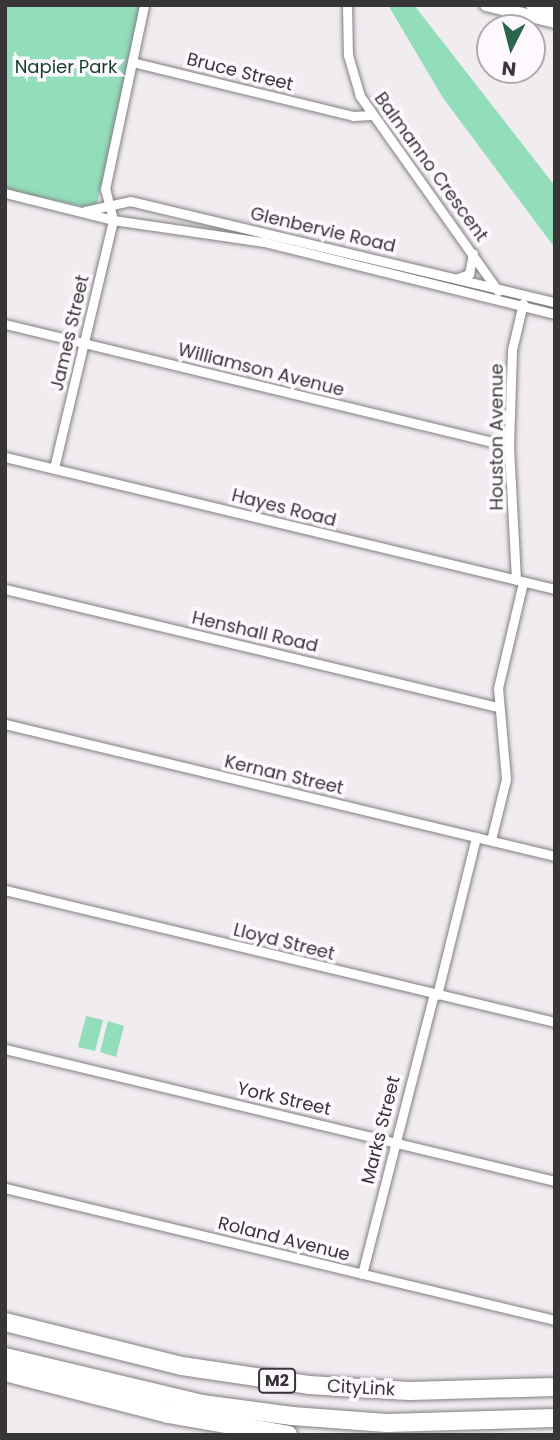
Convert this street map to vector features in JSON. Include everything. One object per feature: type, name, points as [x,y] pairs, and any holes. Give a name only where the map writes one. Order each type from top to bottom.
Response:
[{"type":"highway","name":"CityLink","points":[[5,1322],[182,1366],[309,1385],[410,1391],[555,1387]]},
{"type":"highway","name":"CityLink","points":[[5,1357],[202,1404],[292,1416],[387,1423],[551,1419]]},
{"type":"highway","points":[[5,1372],[168,1414],[288,1435]]},
{"type":"main road","points":[[486,5],[555,11]]},
{"type":"main road","points":[[529,8],[555,22]]},
{"type":"street","name":"James Street","points":[[54,468],[113,220],[106,189],[144,5]]},
{"type":"street","name":"Balmanno Crescent","points":[[347,5],[348,55],[365,104],[498,289]]},
{"type":"street","name":"Bruce Street","points":[[132,62],[341,113],[371,115]]},
{"type":"street","points":[[341,113],[365,104]]},
{"type":"street","name":"Glenbervie Road","points":[[5,193],[113,220],[264,242],[555,314]]},
{"type":"street","name":"Glenbervie Road","points":[[83,212],[130,201],[555,302]]},
{"type":"street","points":[[452,278],[469,274],[473,252]]},
{"type":"street","points":[[496,299],[498,289]]},
{"type":"street","name":"Houston Avenue","points":[[491,840],[506,779],[498,706],[520,581],[509,446],[512,350],[525,295]]},
{"type":"street","name":"Williamson Avenue","points":[[5,324],[509,446]]},
{"type":"street","name":"Hayes Road","points":[[5,457],[555,589]]},
{"type":"street","name":"Henshall Road","points":[[5,589],[498,706]]},
{"type":"street","name":"Kernan Street","points":[[5,724],[555,856]]},
{"type":"street","name":"Marks Street","points":[[362,1274],[394,1142],[476,837]]},
{"type":"street","name":"Lloyd Street","points":[[5,890],[555,1022]]},
{"type":"street","name":"York Street","points":[[5,1049],[555,1181]]},
{"type":"street","name":"Roland Avenue","points":[[5,1188],[555,1320]]},
{"type":"green space","name":"Napier Park","points":[[5,5],[142,5],[96,209],[5,190]]},
{"type":"green space","points":[[388,5],[414,5],[555,186],[555,248],[443,98]]},
{"type":"green space","points":[[86,1016],[103,1020],[95,1051],[78,1047]]},
{"type":"green space","points":[[108,1021],[124,1026],[116,1057],[100,1052]]}]
